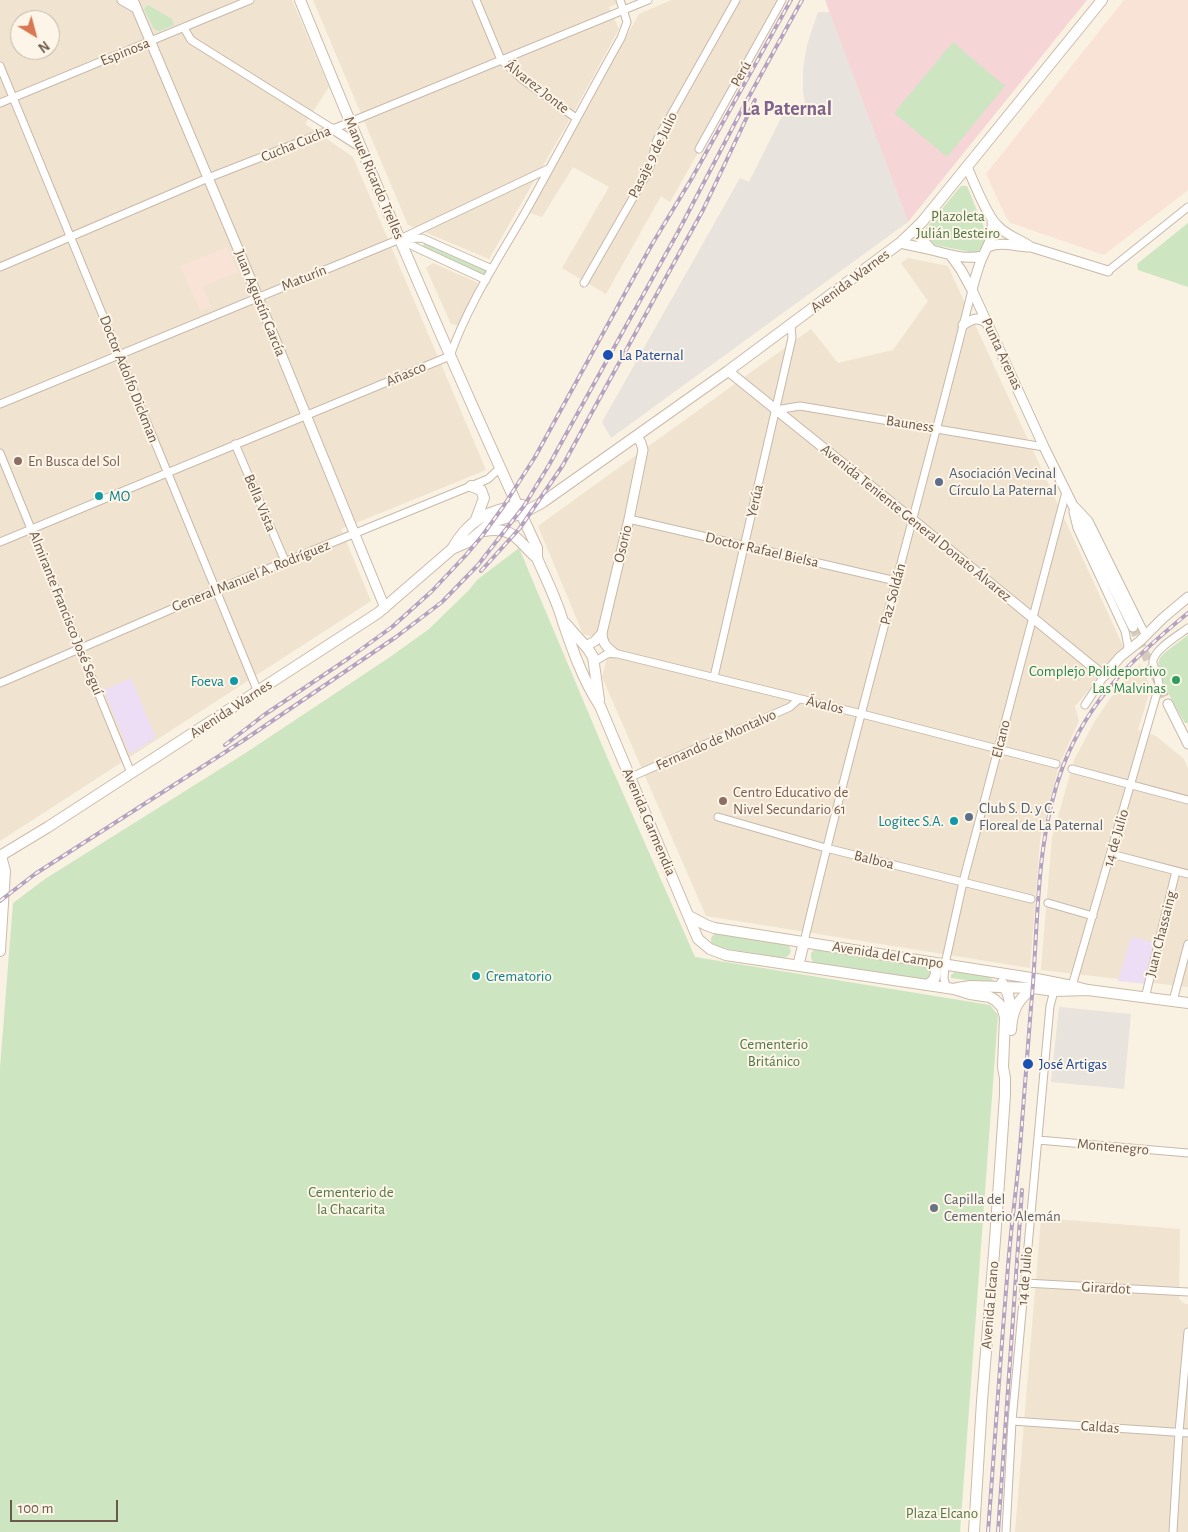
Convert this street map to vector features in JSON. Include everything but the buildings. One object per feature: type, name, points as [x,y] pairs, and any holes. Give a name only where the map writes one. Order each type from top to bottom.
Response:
[{"type":"main road","name":"Manuel Ricardo Trelles","points":[[300,0],[350,122],[500,468]]},
{"type":"main road","name":"Avenida Warnes","points":[[452,549],[468,542],[495,521],[542,502],[728,372],[900,244],[916,228],[967,167],[1102,0]]},
{"type":"main road","points":[[916,228],[920,237],[930,249]]},
{"type":"main road","name":"Avenida Garmendia","points":[[500,468],[537,548],[537,558],[563,621],[577,662],[592,694],[600,706],[698,939]]},
{"type":"main road","points":[[471,486],[481,490],[484,498],[475,522]]},
{"type":"main road","points":[[528,528],[542,502]]},
{"type":"main road","name":"Avenida Warnes","points":[[0,855],[258,692],[385,608],[452,549],[461,535],[475,522],[494,510],[519,510]]},
{"type":"main road","points":[[483,531],[499,529],[510,533],[519,539],[537,558]]},
{"type":"main road","name":"Avenida Garmendia","points":[[563,621],[591,653],[600,706]]},
{"type":"main road","points":[[586,646],[579,650],[577,662],[588,667],[594,662]]},
{"type":"main road","points":[[0,855],[5,871],[0,951]]},
{"type":"main road","name":"Avenida del Campo","points":[[689,916],[714,928],[945,964],[1088,990],[1188,1003]]},
{"type":"main road","name":"Avenida del Campo","points":[[698,939],[718,953],[950,988],[990,997],[999,1003],[1008,1014]]},
{"type":"main road","points":[[798,966],[804,942]]},
{"type":"main road","points":[[926,985],[933,982],[936,975],[936,968],[931,962]]},
{"type":"main road","points":[[994,973],[1005,987]]},
{"type":"main road","name":"Avenida del Campo","points":[[950,988],[971,986],[1033,988],[1054,991],[1088,990]]},
{"type":"main road","name":"Avenida Elcano","points":[[974,1532],[1005,1078],[1003,1067],[1005,1023],[1011,1002],[1005,987]]},
{"type":"main road","points":[[1008,1014],[1033,988]]},
{"type":"street","points":[[122,0],[134,4]]},
{"type":"street","name":"Espinosa","points":[[0,103],[250,0]]},
{"type":"street","name":"Álvarez Jonte","points":[[476,0],[501,60],[522,79],[576,118]]},
{"type":"street","points":[[450,356],[458,334],[486,280],[621,38],[627,22],[620,0]]},
{"type":"street","name":"Cucha Cucha","points":[[0,267],[208,178],[648,0]]},
{"type":"street","name":"Pasaje 9 de Julio","points":[[584,283],[645,177],[650,167],[657,140],[736,0]]},
{"type":"street","name":"Perú","points":[[699,149],[782,0]]},
{"type":"street","name":"Juan Agustín García","points":[[134,4],[258,297],[385,608]]},
{"type":"street","points":[[184,28],[191,40],[361,147]]},
{"type":"street","name":"Doctor Adolfo Dickman","points":[[0,66],[258,692]]},
{"type":"street","points":[[967,167],[992,221],[1004,232],[1022,240],[1031,247]]},
{"type":"street","name":"Maturín","points":[[0,404],[400,239],[549,168]]},
{"type":"street","points":[[988,247],[999,244],[1031,247],[1108,271],[1188,207]]},
{"type":"street","name":"Paz Soldán","points":[[804,942],[826,848],[976,275],[993,234],[992,221]]},
{"type":"street","points":[[400,239],[422,238],[492,269]]},
{"type":"street","points":[[400,239],[486,280]]},
{"type":"street","points":[[900,244],[930,249],[951,256],[972,258],[983,256]]},
{"type":"street","name":"Punta Arenas","points":[[951,256],[972,290],[1044,447],[1133,627]]},
{"type":"street","points":[[963,325],[976,318],[988,324]]},
{"type":"street","name":"Yerúa","points":[[714,677],[792,338],[791,325]]},
{"type":"street","name":"Añasco","points":[[0,542],[450,356]]},
{"type":"street","name":"Avenida Teniente General Donato Álvarez","points":[[728,372],[1104,676]]},
{"type":"street","name":"Bauness","points":[[776,410],[800,406],[1044,447]]},
{"type":"street","name":"Osorio","points":[[602,633],[643,450],[637,436]]},
{"type":"street","name":"Bella Vista","points":[[234,444],[285,561]]},
{"type":"street","name":"Almirante Francisco José Seguí","points":[[0,454],[131,773]]},
{"type":"street","name":"General Manuel A. Rodríguez","points":[[0,683],[285,561],[488,479],[500,468]]},
{"type":"street","name":"Elcano","points":[[950,988],[944,979],[945,964],[963,882],[1066,492]]},
{"type":"street","name":"Punta Arenas","points":[[1071,502],[1089,521],[1146,636]]},
{"type":"street","name":"Punta Arenas","points":[[1071,502],[1077,528],[1125,631],[1127,651]]},
{"type":"street","name":"Doctor Rafael Bielsa","points":[[629,519],[896,581]]},
{"type":"street","points":[[1085,705],[1104,676],[1127,651],[1188,597]]},
{"type":"street","name":"14 de Julio","points":[[1072,986],[1158,690],[1159,681],[1153,662],[1155,655],[1188,628]]},
{"type":"street","points":[[586,646],[595,641],[602,633]]},
{"type":"street","points":[[602,633],[604,644],[614,652]]},
{"type":"street","points":[[594,662],[614,652]]},
{"type":"street","name":"Ávalos","points":[[614,652],[1056,764]]},
{"type":"street","name":"Fernando de Montalvo","points":[[630,777],[790,707],[799,699]]},
{"type":"street","points":[[1168,704],[1188,744]]},
{"type":"street","points":[[1072,769],[1188,800]]},
{"type":"street","name":"Balboa","points":[[718,817],[826,848],[1031,899]]},
{"type":"street","points":[[1111,854],[1188,874]]},
{"type":"street","name":"Juan Chassaing","points":[[1145,998],[1176,871]]},
{"type":"street","points":[[1048,904],[1093,916]]},
{"type":"street","points":[[1173,1001],[1188,944]]},
{"type":"street","name":"14 de Julio","points":[[1006,1532],[1012,1421],[1050,1006],[1054,991]]},
{"type":"street","name":"Montenegro","points":[[1038,1140],[1188,1153]]},
{"type":"street","name":"Girardot","points":[[1025,1283],[1188,1292]]},
{"type":"street","points":[[1173,1532],[1188,1332]]},
{"type":"street","name":"Caldas","points":[[1012,1421],[1188,1433]]},
{"type":"shaded area","points":[[0,0],[292,0],[329,87],[305,124],[353,157],[486,470],[341,529],[371,601],[0,841]]},
{"type":"shaded area","points":[[313,0],[625,0],[609,7],[619,29],[566,126],[489,259],[408,225]]},
{"type":"shaded area","points":[[671,0],[785,0],[670,202],[661,196],[606,294],[562,268],[609,187],[573,167],[542,217],[528,212],[639,14]]},
{"type":"shaded area","points":[[825,0],[1087,0],[908,222]]},
{"type":"shaded area","points":[[1124,0],[1188,0],[1188,190],[1104,255],[1011,223],[1006,217],[986,174]]},
{"type":"shaded area","points":[[818,12],[830,12],[908,222],[611,438],[602,422],[740,178],[749,182],[784,112],[806,109],[803,91],[803,70],[807,45]]},
{"type":"shaded area","points":[[227,247],[238,272],[203,286],[211,306],[200,311],[180,266]]},
{"type":"shaded area","points":[[908,258],[948,266],[1123,646],[1122,652],[1075,706],[1079,721],[1059,765],[1040,840],[1030,968],[706,916],[602,677],[611,642],[583,634],[538,526],[811,329],[838,363],[893,350],[928,301],[901,263]]},
{"type":"shaded area","points":[[433,263],[478,283],[458,325],[451,324],[426,268]]},
{"type":"shaded area","points":[[1140,664],[1151,687],[1138,730],[1156,736],[1184,759],[1188,769],[1188,987],[1041,970],[1052,838],[1074,760],[1095,721],[1109,700]]},
{"type":"shaded area","points":[[131,678],[156,738],[132,753],[129,752],[104,690]]},
{"type":"shaded area","points":[[1131,937],[1158,943],[1147,984],[1118,981]]},
{"type":"shaded area","points":[[1059,1007],[1131,1014],[1124,1089],[1051,1082]]},
{"type":"shaded area","points":[[1041,1218],[1180,1229],[1179,1299],[1188,1304],[1188,1532],[1015,1532]]},
{"type":"green space","points":[[148,5],[172,19],[174,25],[159,31],[154,29],[144,9]]},
{"type":"green space","points":[[953,42],[1005,86],[947,157],[894,113]]},
{"type":"green space","name":"Plazoleta Julián Besteiro","points":[[961,186],[967,186],[987,235],[985,246],[975,253],[930,244],[922,233]]},
{"type":"green space","points":[[1188,223],[1188,287],[1138,270],[1137,264]]},
{"type":"green space","points":[[425,242],[492,269],[486,280],[423,249]]},
{"type":"green space","name":"Cementerio de la Chacarita","points":[[519,548],[607,757],[695,957],[990,1005],[998,1015],[960,1532],[0,1532],[0,1068],[13,903],[45,879],[244,754],[390,657],[429,629],[477,580]]},
{"type":"green space","name":"Complejo Polideportivo Las Malvinas","points":[[1188,635],[1188,723],[1185,723],[1167,691],[1159,664],[1162,655]]},
{"type":"green space","points":[[716,933],[786,943],[790,947],[791,952],[784,958],[716,947],[711,941],[712,936]]},
{"type":"green space","points":[[816,948],[928,966],[931,973],[927,980],[814,964],[811,953]]},
{"type":"green space","points":[[957,970],[986,974],[994,981],[993,984],[951,978],[951,975]]},
{"type":"tunnel","points":[[1133,627],[1168,704]]},
{"type":"railway","points":[[225,745],[264,715],[392,627],[432,591],[482,536],[535,457],[651,246],[692,178],[791,0]]},
{"type":"railway","points":[[0,901],[35,874],[244,740],[396,637],[442,602],[478,565],[524,506],[549,465],[678,232],[802,0]]},
{"type":"railway","points":[[481,571],[520,528],[563,465],[703,210],[755,100]]},
{"type":"railway","points":[[988,1532],[1039,885],[1047,825],[1063,766],[1074,742],[1099,700],[1149,646],[1188,613]]},
{"type":"railway","points":[[998,1532],[1022,1190]]},
{"type":"place","name":"La Paternal","points":[[608,355]]},
{"type":"place","name":"En Busca del Sol","points":[[18,461]]},
{"type":"place","name":"Asociación Vecinal Círculo La Paternal","points":[[939,482]]},
{"type":"place","name":"MO","points":[[99,496]]},
{"type":"place","name":"Complejo Polideportivo Las Malvinas","points":[[1176,680]]},
{"type":"place","name":"Foeva","points":[[234,681]]},
{"type":"place","name":"Centro Educativo de Nivel Secundario 61","points":[[723,801]]},
{"type":"place","name":"Club S. D. y C. Floreal de La Paternal","points":[[969,817]]},
{"type":"place","name":"Logitec S.A.","points":[[954,821]]},
{"type":"place","name":"Crematorio","points":[[476,976]]},
{"type":"place","name":"José Artigas","points":[[1028,1064]]},
{"type":"place","name":"Capilla del Cementerio Alemán","points":[[934,1208]]},
{"type":"district","name":"La Paternal","points":[[787,109]]},
{"type":"park label","name":"Cementerio Británico","points":[[774,1052]]},
{"type":"park label","name":"Plaza Elcano","points":[[942,1513]]}]
